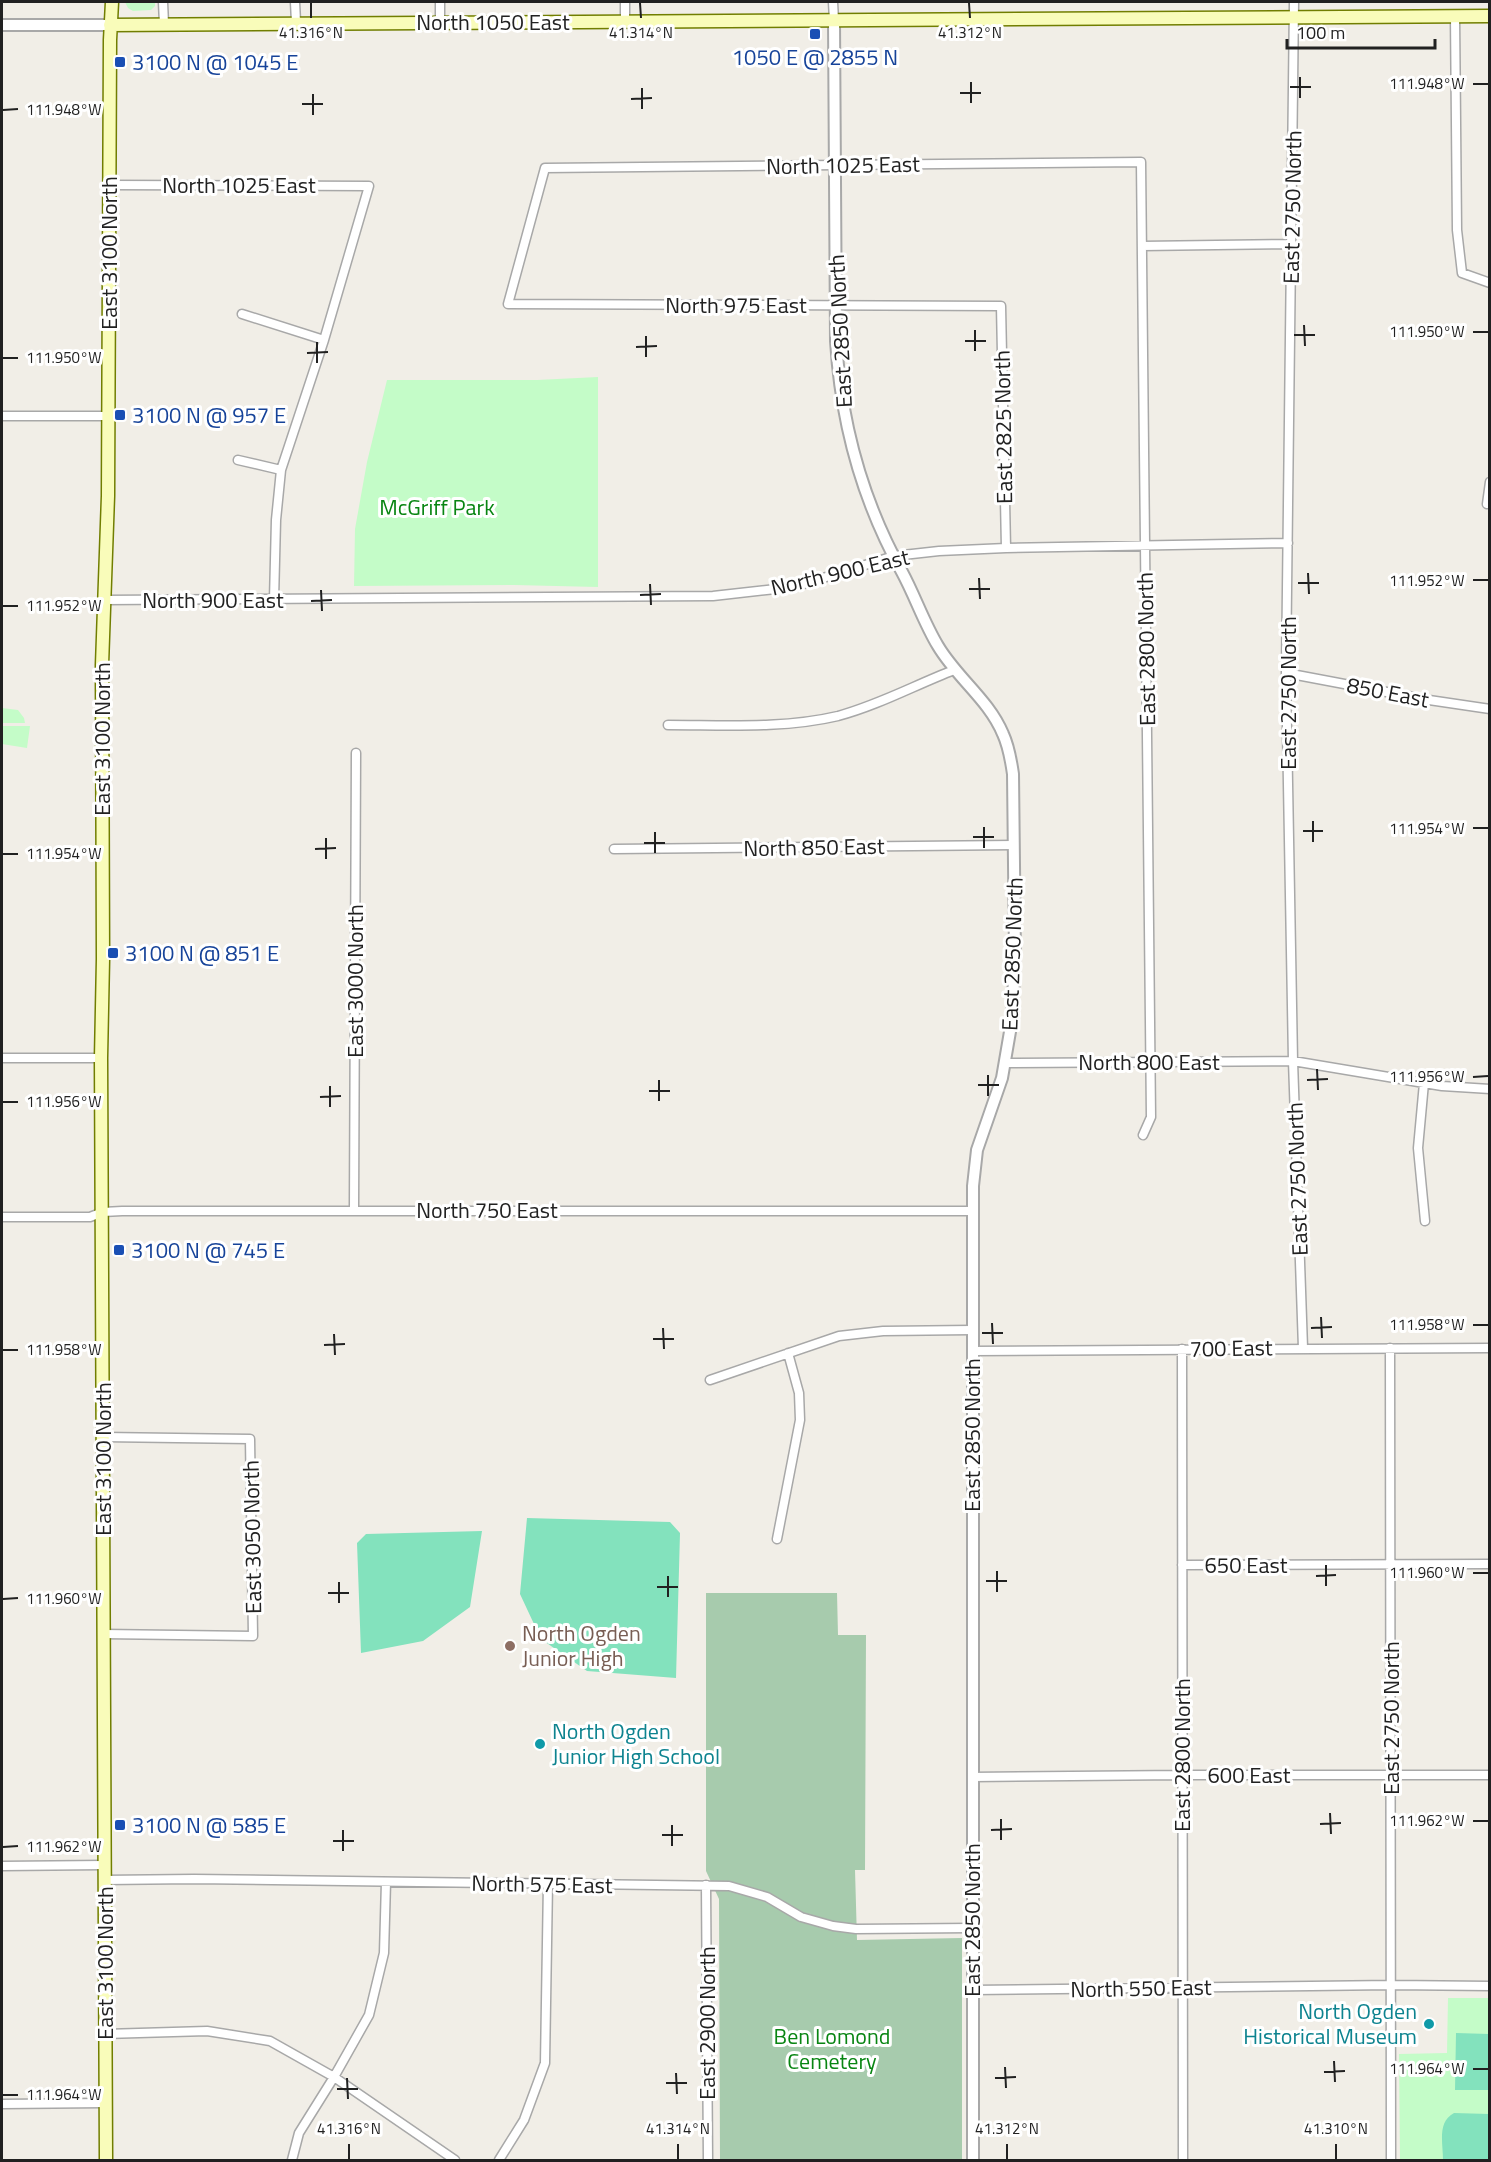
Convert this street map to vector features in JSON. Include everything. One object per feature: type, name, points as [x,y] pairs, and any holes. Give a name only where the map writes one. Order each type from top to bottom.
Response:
[{"type":"main road","name":"East 3100 North","points":[[106,2160],[101,1058],[102,665],[108,496],[110,25],[112,2]]},
{"type":"main road","name":"North 1050 East","points":[[110,25],[1490,16]]},
{"type":"street","points":[[163,2],[164,24]]},
{"type":"street","points":[[295,2],[296,22]]},
{"type":"street","points":[[440,2],[440,22]]},
{"type":"street","points":[[625,2],[626,22]]},
{"type":"street","name":"East 2850 North","points":[[833,2],[836,306],[839,376],[848,436],[862,484],[929,631],[954,670],[988,708],[998,723],[1008,746],[1013,774],[1015,989],[1005,1063],[997,1096],[975,1162],[972,1211],[973,2160]]},
{"type":"street","name":"East 2750 North","points":[[1294,2],[1286,673],[1293,1061],[1303,1348]]},
{"type":"street","points":[[1455,16],[1457,230],[1462,273],[1490,283]]},
{"type":"street","name":"North 1050 East","points":[[2,25],[110,25]]},
{"type":"street","name":"North 1025 East","points":[[508,304],[545,168],[1141,162]]},
{"type":"street","name":"East 2800 North","points":[[1141,162],[1151,1117],[1143,1134]]},
{"type":"street","name":"North 1025 East","points":[[109,185],[369,186],[324,340]]},
{"type":"street","points":[[1142,246],[1291,244]]},
{"type":"street","name":"North 975 East","points":[[508,304],[1000,306]]},
{"type":"street","name":"East 2825 North","points":[[1000,306],[1006,548]]},
{"type":"street","points":[[242,314],[324,340],[281,470],[276,520],[274,600]]},
{"type":"street","points":[[2,416],[108,416]]},
{"type":"street","points":[[238,460],[281,470]]},
{"type":"street","points":[[1486,504],[1490,482]]},
{"type":"street","name":"North 900 East","points":[[104,600],[713,596],[794,587],[894,556],[939,551],[1288,543]]},
{"type":"street","points":[[668,725],[779,725],[837,716],[881,703],[954,670]]},
{"type":"street","name":"850 East","points":[[1286,673],[1490,709]]},
{"type":"street","name":"East 3000 North","points":[[354,1210],[356,753]]},
{"type":"street","name":"North 850 East","points":[[614,849],[1014,845]]},
{"type":"street","points":[[2,1058],[101,1058]]},
{"type":"street","name":"North 800 East","points":[[1005,1063],[1293,1061],[1442,1086],[1490,1089]]},
{"type":"street","points":[[1424,1083],[1418,1148],[1425,1221]]},
{"type":"street","name":"North 750 East","points":[[2,1218],[90,1217],[103,1212],[122,1211],[972,1211]]},
{"type":"street","points":[[710,1380],[839,1336],[883,1331],[972,1330]]},
{"type":"street","name":"East 2750 North","points":[[1390,1348],[1391,2160]]},
{"type":"street","name":"700 East","points":[[973,1351],[1490,1348]]},
{"type":"street","name":"East 2800 North","points":[[1182,1349],[1183,2160]]},
{"type":"street","points":[[777,1539],[800,1420],[799,1393],[788,1353]]},
{"type":"street","name":"East 3050 North","points":[[103,1437],[250,1439],[253,1636],[103,1634]]},
{"type":"street","name":"650 East","points":[[1182,1565],[1490,1564]]},
{"type":"street","name":"600 East","points":[[972,1777],[1490,1775]]},
{"type":"street","points":[[2,1866],[104,1865]]},
{"type":"street","name":"North 575 East","points":[[104,1880],[206,1879],[729,1886],[767,1897],[801,1917],[833,1926],[856,1929],[972,1929]]},
{"type":"street","points":[[292,2160],[299,2133],[369,2015],[384,1953],[386,1882]]},
{"type":"street","points":[[499,2160],[524,2120],[545,2063],[548,1883]]},
{"type":"street","name":"East 2900 North","points":[[706,1885],[708,2160]]},
{"type":"street","name":"North 550 East","points":[[972,1990],[1392,1984],[1490,1986]]},
{"type":"street","points":[[105,2034],[207,2031],[270,2041],[334,2077],[455,2160]]},
{"type":"street","points":[[2,2104],[105,2103]]},
{"type":"green space","points":[[125,2],[155,2],[155,6],[151,10],[133,11]]},
{"type":"green space","name":"McGriff Park","points":[[598,377],[598,587],[354,586],[355,529],[367,462],[387,380],[537,380]]},
{"type":"green space","points":[[2,708],[18,710],[25,723],[2,723]]},
{"type":"green space","points":[[2,726],[30,726],[27,748],[2,744]]},
{"type":"green space","points":[[527,1518],[670,1522],[680,1533],[676,1678],[587,1671],[541,1639],[520,1594]]},
{"type":"green space","points":[[482,1531],[470,1607],[423,1641],[361,1653],[357,1543],[366,1534]]},
{"type":"green space","name":"Ben Lomond Cemetery","points":[[706,1593],[837,1593],[838,1635],[866,1635],[865,1870],[855,1870],[857,1940],[962,1938],[962,2160],[720,2160],[719,1899],[706,1871]]},
{"type":"green space","points":[[1448,1998],[1489,1998],[1489,2160],[1400,2160],[1399,2054],[1447,2053]]},
{"type":"green space","points":[[1456,2033],[1489,2034],[1489,2090],[1455,2090]]},
{"type":"green space","points":[[1454,2113],[1489,2114],[1489,2160],[1443,2160],[1443,2127]]},
{"type":"place","name":"1050 E @ 2855 N","points":[[815,34]]},
{"type":"place","name":"3100 N @ 1045 E","points":[[120,62]]},
{"type":"place","name":"3100 N @ 957 E","points":[[120,415]]},
{"type":"place","name":"3100 N @ 851 E","points":[[113,953]]},
{"type":"place","name":"3100 N @ 745 E","points":[[119,1250]]},
{"type":"place","name":"North Ogden Junior High","points":[[510,1646]]},
{"type":"place","name":"North Ogden Junior High School","points":[[540,1744]]},
{"type":"place","name":"3100 N @ 585 E","points":[[120,1825]]},
{"type":"place","name":"North Ogden Historical Museum","points":[[1429,2024]]}]
